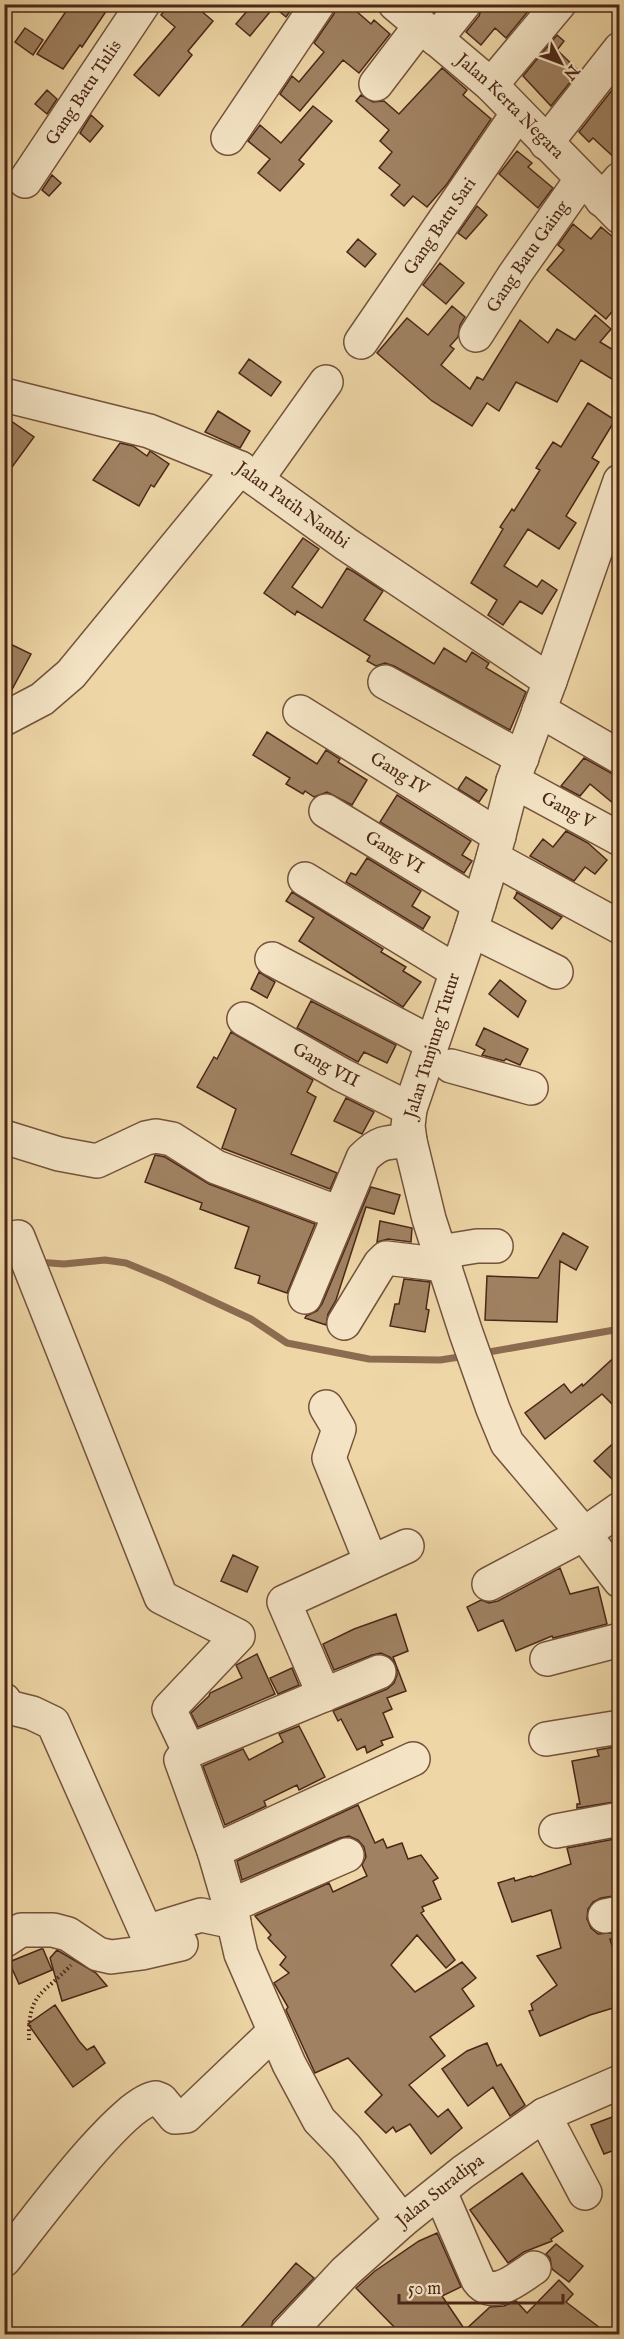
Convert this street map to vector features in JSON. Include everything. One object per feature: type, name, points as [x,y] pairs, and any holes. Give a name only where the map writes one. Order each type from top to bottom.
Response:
[{"type":"street","name":"Gang Batu Tulis","points":[[25,181],[143,4]]},
{"type":"street","points":[[228,138],[318,4]]},
{"type":"street","name":"Jalan Kerta Negara","points":[[394,4],[490,86],[546,143],[606,194]]},
{"type":"street","points":[[376,84],[428,32],[464,4]]},
{"type":"street","points":[[490,86],[559,4]]},
{"type":"street","points":[[546,143],[620,49]]},
{"type":"street","name":"Gang Batu Sari","points":[[361,342],[518,113]]},
{"type":"street","name":"Gang Batu Gaing","points":[[476,335],[515,274],[606,194]]},
{"type":"street","points":[[4,719],[42,699],[71,674],[326,382]]},
{"type":"street","name":"Jalan Patih Nambi","points":[[4,394],[150,430],[248,474],[346,544],[545,696],[620,757]]},
{"type":"street","name":"Jalan Tunjung Tutur","points":[[618,493],[518,770],[496,847],[471,909],[456,971],[441,1054],[410,1125],[429,1219],[466,1333],[507,1443],[584,1534],[620,1581]]},
{"type":"street","name":"Gang V","points":[[385,682],[620,839]]},
{"type":"street","name":"Gang IV","points":[[300,712],[496,847]]},
{"type":"street","name":"Gang VI","points":[[326,812],[471,909],[556,972]]},
{"type":"street","points":[[496,847],[620,927]]},
{"type":"street","points":[[305,879],[456,971]]},
{"type":"street","points":[[272,959],[441,1054],[531,1088]]},
{"type":"street","name":"Gang VII","points":[[244,1019],[342,1075],[410,1125]]},
{"type":"street","points":[[305,1297],[363,1158],[373,1147],[410,1125]]},
{"type":"street","points":[[4,1137],[59,1154],[97,1161],[146,1138],[156,1136],[172,1139],[216,1167],[339,1213]]},
{"type":"street","points":[[4,1240],[18,1237],[161,1597],[238,1636],[169,1709],[189,1751]]},
{"type":"street","points":[[344,1323],[386,1258],[442,1259],[477,1246],[496,1246]]},
{"type":"street","points":[[326,1407],[339,1429],[329,1458],[371,1562]]},
{"type":"street","points":[[489,1584],[584,1534],[620,1509]]},
{"type":"street","points":[[324,1695],[284,1602],[407,1546]]},
{"type":"street","points":[[547,1659],[620,1640]]},
{"type":"street","points":[[379,1672],[189,1751],[182,1757],[182,1764],[214,1851],[241,1954],[299,2085],[319,2120],[346,2148],[402,2221]]},
{"type":"street","points":[[4,1700],[8,1707],[33,1713],[53,1723],[146,1932],[201,1915],[232,1914],[347,1855]]},
{"type":"street","points":[[546,1739],[620,1727]]},
{"type":"street","points":[[214,1851],[413,1759]]},
{"type":"street","points":[[556,1831],[620,1819]]},
{"type":"street","points":[[4,1941],[21,1930],[53,1930],[68,1934],[98,1954],[111,1957],[142,1953],[206,1937],[241,1954]]},
{"type":"street","points":[[4,2260],[89,2154],[130,2113],[146,2101],[156,2098],[161,2100],[175,2117],[186,2116],[274,2032]]},
{"type":"street","name":"Jalan Suradipa","points":[[287,2334],[345,2272],[402,2221],[505,2140],[544,2115],[620,2082]]},
{"type":"street","points":[[544,2115],[585,2193]]},
{"type":"street","points":[[440,2192],[483,2287],[491,2290],[503,2287],[534,2268]]},
{"type":"path","points":[[29,2040],[28,2020],[33,2002],[42,1990],[69,1967],[85,1945]]},
{"type":"building","points":[[71,4],[111,4],[82,47],[80,45],[63,69],[37,54]]},
{"type":"building","points":[[170,4],[193,4],[213,21],[188,51],[192,55],[159,96],[134,75],[175,27],[161,15]]},
{"type":"building","points":[[253,4],[295,4],[286,17],[274,7],[250,36],[236,24]]},
{"type":"building","points":[[337,4],[348,4],[371,24],[374,20],[390,34],[359,73],[343,60],[300,111],[280,94],[292,76],[299,82],[324,52],[314,43],[334,14]]},
{"type":"building","points":[[483,4],[534,4],[506,38],[495,28],[481,45],[466,32],[479,16]]},
{"type":"building","points":[[25,28],[43,40],[33,55],[15,42]]},
{"type":"building","points":[[557,35],[564,41],[557,50],[579,71],[551,106],[523,76]]},
{"type":"building","points":[[442,68],[467,90],[463,95],[491,119],[447,184],[427,207],[413,196],[404,206],[391,195],[400,185],[379,168],[392,152],[380,141],[389,130],[356,101],[361,95],[373,102],[384,101],[399,114]]},
{"type":"building","points":[[620,80],[620,161],[618,161],[593,138],[589,142],[579,132]]},
{"type":"building","points":[[47,90],[57,99],[47,114],[35,104]]},
{"type":"building","points":[[313,106],[332,121],[299,160],[304,164],[280,191],[258,173],[270,159],[248,141],[260,125],[281,143]]},
{"type":"building","points":[[91,115],[103,126],[90,142],[80,133]]},
{"type":"building","points":[[517,151],[532,163],[528,167],[553,188],[538,208],[499,174]]},
{"type":"building","points":[[52,175],[61,183],[49,196],[42,190]]},
{"type":"building","points":[[477,206],[487,215],[466,239],[458,233]]},
{"type":"building","points":[[573,224],[591,239],[601,227],[620,243],[620,302],[606,319],[547,270],[564,250],[558,245]]},
{"type":"building","points":[[358,239],[376,254],[365,267],[347,252]]},
{"type":"building","points":[[440,263],[464,283],[446,304],[423,285]]},
{"type":"building","points":[[452,306],[465,317],[460,325],[458,337],[450,346],[454,349],[441,365],[470,389],[477,377],[483,380],[520,320],[548,343],[557,329],[575,340],[595,315],[611,329],[600,342],[620,354],[620,384],[581,360],[557,402],[516,382],[499,411],[487,403],[472,426],[432,401],[377,353],[407,318],[428,335]]},
{"type":"building","points":[[249,359],[281,382],[271,396],[239,373]]},
{"type":"building","points":[[588,403],[615,420],[592,458],[599,462],[566,516],[576,523],[559,549],[528,529],[504,566],[537,587],[542,580],[557,590],[542,614],[520,601],[503,625],[488,615],[497,600],[471,583],[503,529],[500,527],[512,509],[514,511],[540,470],[536,468],[553,442],[561,447]]},
{"type":"building","points":[[218,411],[250,431],[240,448],[205,432]]},
{"type":"building","points":[[4,416],[34,437],[4,478]]},
{"type":"building","points":[[120,443],[133,446],[147,456],[150,451],[169,464],[154,487],[151,485],[139,506],[93,480]]},
{"type":"building","points":[[303,538],[319,549],[292,587],[322,608],[347,568],[383,591],[364,620],[434,664],[444,648],[466,662],[472,652],[489,663],[486,668],[526,692],[510,730],[394,666],[385,663],[376,666],[367,661],[370,656],[297,611],[295,615],[264,593]]},
{"type":"building","points":[[4,641],[31,654],[9,695],[4,698]]},
{"type":"building","points":[[267,732],[317,764],[326,750],[340,759],[338,762],[367,780],[352,805],[327,792],[314,797],[305,791],[303,794],[286,784],[290,778],[253,755]]},
{"type":"building","points":[[584,758],[620,778],[620,809],[590,784],[580,796],[561,786]]},
{"type":"building","points":[[466,777],[487,790],[479,802],[458,789]]},
{"type":"building","points":[[397,795],[471,841],[462,855],[472,861],[464,873],[380,822]]},
{"type":"building","points":[[566,831],[588,843],[607,860],[595,874],[585,867],[574,881],[530,856],[543,839],[553,847]]},
{"type":"building","points":[[367,858],[421,891],[412,906],[430,917],[423,929],[346,882],[351,873],[356,875]]},
{"type":"building","points":[[292,892],[383,949],[381,952],[406,967],[403,971],[421,982],[403,1007],[299,941],[314,918],[286,901]]},
{"type":"building","points":[[516,892],[562,917],[552,929],[514,898]]},
{"type":"building","points":[[259,972],[275,982],[267,998],[251,989]]},
{"type":"building","points":[[500,980],[526,1001],[518,1017],[489,994]]},
{"type":"building","points":[[311,1001],[396,1045],[387,1063],[364,1052],[358,1062],[297,1028]]},
{"type":"building","points":[[484,1028],[528,1049],[520,1065],[506,1059],[504,1061],[482,1055],[485,1050],[476,1045]]},
{"type":"building","points":[[231,1032],[313,1080],[307,1092],[316,1097],[291,1154],[337,1173],[330,1189],[222,1148],[236,1109],[197,1087],[214,1057],[217,1059]]},
{"type":"building","points":[[346,1098],[374,1112],[362,1134],[334,1121]]},
{"type":"building","points":[[155,1155],[165,1157],[209,1184],[315,1224],[287,1293],[258,1283],[260,1276],[235,1268],[249,1227],[200,1209],[202,1203],[145,1182]]},
{"type":"building","points":[[371,1187],[400,1195],[394,1214],[366,1207],[326,1325],[305,1318],[317,1311],[322,1304]]},
{"type":"building","points":[[380,1221],[412,1228],[411,1242],[388,1239],[377,1242]]},
{"type":"building","points":[[563,1233],[588,1247],[576,1270],[560,1261],[557,1322],[485,1320],[487,1276],[538,1278]]},
{"type":"building","points":[[404,1279],[430,1282],[425,1332],[390,1326],[395,1304],[399,1304]]},
{"type":"building","points":[[620,1352],[620,1412],[602,1394],[545,1439],[525,1413],[564,1384],[571,1393],[582,1384],[583,1386]]},
{"type":"building","points":[[620,1437],[620,1487],[594,1461]]},
{"type":"building","points":[[233,1555],[258,1567],[247,1592],[221,1581]]},
{"type":"building","points":[[560,1568],[570,1594],[598,1587],[607,1624],[553,1638],[552,1636],[516,1651],[503,1620],[478,1631],[467,1607],[481,1600],[489,1603],[498,1601]]},
{"type":"building","points":[[396,1614],[408,1651],[393,1657],[406,1691],[387,1698],[392,1709],[383,1713],[393,1737],[381,1741],[383,1745],[367,1753],[365,1746],[357,1750],[341,1719],[338,1721],[333,1711],[387,1689],[394,1683],[397,1675],[396,1665],[390,1657],[381,1653],[334,1670],[323,1644],[354,1629]]},
{"type":"building","points":[[257,1654],[275,1694],[198,1727],[191,1713],[210,1693],[242,1678],[236,1665]]},
{"type":"building","points":[[292,1668],[299,1685],[278,1694],[270,1678]]},
{"type":"building","points":[[299,1726],[325,1777],[299,1790],[297,1785],[264,1801],[266,1806],[225,1825],[203,1766],[243,1749],[249,1760],[283,1742],[279,1734]]},
{"type":"building","points":[[620,1746],[620,1801],[577,1808],[577,1804],[580,1804],[572,1761],[599,1756],[597,1750]]},
{"type":"building","points":[[358,1805],[375,1843],[383,1839],[387,1848],[402,1843],[408,1859],[421,1855],[438,1878],[433,1881],[441,1899],[422,1907],[424,1911],[421,1913],[455,1960],[446,1968],[417,1935],[391,1965],[415,1992],[462,1962],[476,1978],[462,1989],[474,2006],[430,2037],[445,2056],[409,2085],[438,2117],[448,2109],[462,2128],[431,2154],[410,2124],[396,2132],[393,2127],[386,2133],[365,2112],[382,2095],[348,2058],[315,2073],[286,2010],[288,2007],[274,1983],[289,1973],[280,1965],[286,1957],[268,1938],[271,1935],[255,1916],[329,1883],[333,1892],[367,1876],[362,1865],[366,1857],[364,1847],[358,1840],[349,1836],[340,1838],[242,1880],[237,1861]]},
{"type":"building","points":[[620,1838],[620,1895],[601,1898],[593,1902],[588,1909],[587,1919],[591,1928],[598,1934],[620,1932],[620,1937],[610,1939],[620,1973],[620,2006],[590,2015],[540,2036],[529,2011],[533,2010],[531,2004],[557,1985],[537,1956],[561,1948],[551,1910],[512,1922],[498,1883],[514,1878],[515,1881],[532,1877],[571,1864],[567,1848]]},
{"type":"building","points":[[41,1949],[52,1970],[19,1984],[9,1962]]},
{"type":"building","points":[[57,1950],[96,1973],[107,1986],[62,2001],[50,1958]]},
{"type":"building","points":[[55,2005],[79,2041],[87,2050],[94,2046],[105,2063],[73,2087],[28,2024]]},
{"type":"building","points":[[487,2043],[497,2066],[501,2064],[525,2105],[510,2116],[493,2087],[468,2106],[442,2069],[467,2051]]},
{"type":"building","points":[[620,2114],[620,2148],[604,2154],[591,2125]]},
{"type":"building","points":[[522,2173],[563,2231],[551,2239],[552,2241],[524,2252],[508,2263],[470,2210]]},
{"type":"building","points":[[437,2233],[461,2287],[442,2296],[465,2330],[490,2307],[504,2306],[516,2301],[527,2313],[559,2280],[573,2294],[566,2302],[608,2334],[401,2334],[356,2288],[375,2271],[419,2241]]},
{"type":"building","points":[[556,2244],[583,2266],[569,2282],[552,2269],[550,2258],[546,2254]]},
{"type":"building","points":[[296,2263],[314,2278],[273,2321],[269,2334],[235,2334]]},
{"type":"waterway","points":[[37,1262],[64,1264],[105,1260],[126,1263],[251,1319],[287,1343],[369,1359],[440,1360],[466,1356]]},
{"type":"waterway","points":[[4,1263],[17,1261]]},
{"type":"waterway","points":[[483,1353],[620,1329]]}]
